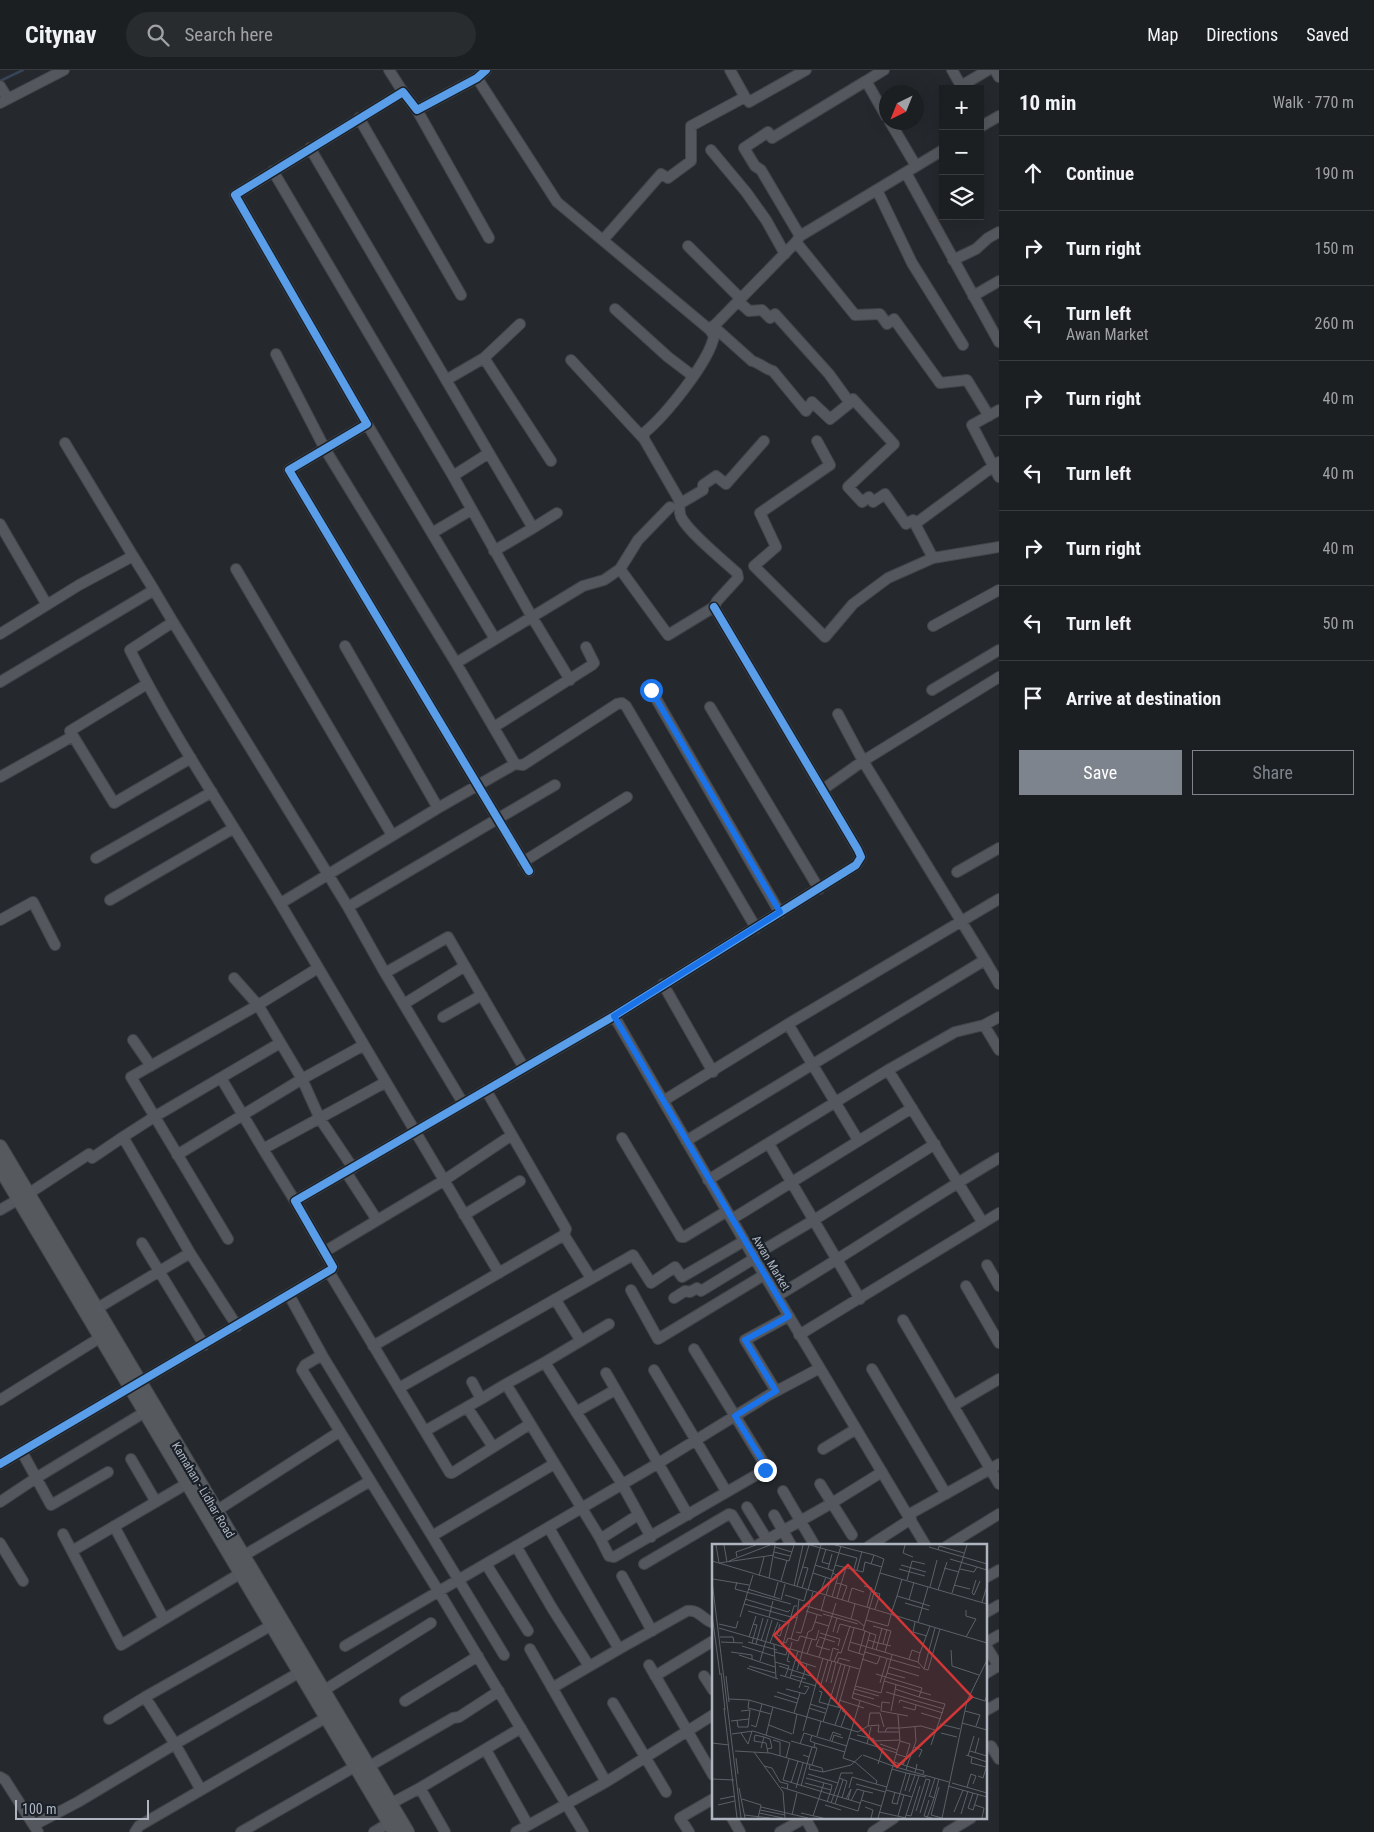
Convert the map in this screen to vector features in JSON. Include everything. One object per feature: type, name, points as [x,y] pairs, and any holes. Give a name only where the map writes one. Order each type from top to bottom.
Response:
[{"type":"main road","name":"Kamahan - Lidhar Road","points":[[0,1147],[23,1196],[101,1337],[135,1385],[216,1511],[323,1691],[392,1827]]},
{"type":"main road","name":"Kamahan - Lidhar Road","points":[[0,1167],[23,1196],[96,1309],[135,1385],[145,1412],[327,1717],[390,1804],[407,1832]]},
{"type":"street","points":[[1,88],[4,101],[64,70]]},
{"type":"street","points":[[389,70],[417,110],[489,238]]},
{"type":"street","points":[[417,110],[477,78],[486,70]]},
{"type":"street","points":[[730,70],[749,102],[806,70]]},
{"type":"street","points":[[884,70],[772,138],[768,132],[744,148],[755,166],[761,170],[798,239],[855,316],[880,314],[887,324],[894,319],[940,383],[967,380],[989,416]]},
{"type":"street","points":[[952,70],[961,85]]},
{"type":"street","points":[[965,85],[988,70]]},
{"type":"street","points":[[995,70],[999,77]]},
{"type":"street","points":[[477,78],[557,202],[752,361],[758,362],[768,370],[773,371],[806,411],[812,402],[830,419],[853,400],[894,444],[848,487],[862,502],[869,497],[873,502],[885,494],[906,524],[913,520],[933,558]]},
{"type":"street","points":[[866,81],[879,104]]},
{"type":"street","points":[[403,92],[235,195],[367,424],[495,640]]},
{"type":"street","points":[[602,240],[661,174],[668,178],[691,161],[691,126],[745,97]]},
{"type":"street","points":[[984,122],[999,116]]},
{"type":"street","points":[[359,118],[461,295]]},
{"type":"street","points":[[895,130],[916,166]]},
{"type":"street","points":[[310,148],[533,528]]},
{"type":"street","points":[[711,150],[746,192],[766,220],[785,254]]},
{"type":"street","points":[[711,328],[798,239],[939,152]]},
{"type":"street","points":[[274,171],[570,680]]},
{"type":"street","points":[[906,173],[999,342]]},
{"type":"street","points":[[877,190],[912,263],[964,345]]},
{"type":"street","points":[[953,260],[976,249],[988,238],[999,232]]},
{"type":"street","points":[[688,246],[749,312],[762,310],[770,318],[775,314],[829,374],[850,403]]},
{"type":"street","points":[[973,296],[999,281]]},
{"type":"street","points":[[615,309],[668,357],[693,376]]},
{"type":"street","points":[[446,380],[484,358],[520,324]]},
{"type":"street","points":[[644,439],[644,433],[688,384],[712,345],[714,336],[711,328]]},
{"type":"street","points":[[276,354],[325,449],[456,663],[515,764]]},
{"type":"street","points":[[484,358],[551,461]]},
{"type":"street","points":[[571,360],[644,439],[681,503],[681,517],[693,532],[737,573],[738,578]]},
{"type":"street","points":[[999,410],[972,425],[996,463],[999,477]]},
{"type":"street","points":[[367,424],[289,470],[529,871]]},
{"type":"street","points":[[620,569],[668,635],[714,607],[717,601],[738,578],[776,547],[760,513],[830,465],[817,440]]},
{"type":"street","points":[[681,503],[703,490],[703,485],[716,476],[726,484],[764,441]]},
{"type":"street","points":[[65,443],[172,622],[348,907],[463,1103]]},
{"type":"street","points":[[452,476],[489,453]]},
{"type":"street","points":[[915,524],[996,463]]},
{"type":"street","points":[[456,663],[583,586],[604,580],[620,569],[638,540],[670,506]]},
{"type":"street","points":[[432,533],[471,510]]},
{"type":"street","points":[[494,551],[557,513]]},
{"type":"street","points":[[0,524],[47,605]]},
{"type":"street","points":[[754,566],[825,637],[853,604],[888,578],[933,558],[999,547]]},
{"type":"street","points":[[0,634],[80,585],[133,556]]},
{"type":"street","points":[[236,569],[392,835]]},
{"type":"street","points":[[0,682],[154,590]]},
{"type":"street","points":[[933,626],[999,590]]},
{"type":"street","points":[[295,1201],[614,1016],[819,889],[856,864],[861,857],[714,607]]},
{"type":"street","points":[[172,622],[130,650],[147,684],[281,903],[498,1273]]},
{"type":"street","points":[[345,646],[438,808]]},
{"type":"street","points":[[494,727],[594,663],[586,647]]},
{"type":"street","points":[[932,690],[999,650]]},
{"type":"street","points":[[822,790],[863,761],[999,677]]},
{"type":"street","points":[[147,684],[70,731],[114,803],[191,758]]},
{"type":"street","points":[[651,690],[780,912]]},
{"type":"street","points":[[281,903],[477,785],[515,764],[522,765],[617,704],[622,703],[626,706],[756,928]]},
{"type":"street","points":[[710,707],[819,889]]},
{"type":"street","points":[[838,714],[863,761],[999,984]]},
{"type":"street","points":[[0,777],[73,736]]},
{"type":"street","points":[[348,907],[556,784]]},
{"type":"street","points":[[96,858],[212,792]]},
{"type":"street","points":[[523,862],[627,797]]},
{"type":"street","points":[[110,900],[234,828]]},
{"type":"street","points":[[958,872],[999,848]]},
{"type":"street","points":[[663,1101],[713,1072],[788,1024],[999,900]]},
{"type":"street","points":[[0,920],[33,902],[55,945]]},
{"type":"street","points":[[386,973],[448,937],[524,1068]]},
{"type":"street","points":[[686,1141],[985,960]]},
{"type":"street","points":[[404,1004],[465,966]]},
{"type":"street","points":[[228,1239],[130,1077],[258,1005],[318,968]]},
{"type":"street","points":[[234,978],[258,1005],[302,1079],[320,1118],[377,1220]]},
{"type":"street","points":[[663,984],[713,1072]]},
{"type":"street","points":[[443,1017],[482,995]]},
{"type":"street","name":"Awan Market","points":[[614,1016],[708,1180],[925,1544]]},
{"type":"street","points":[[708,1180],[888,1070],[955,1032],[984,1025],[999,1018]]},
{"type":"street","points":[[788,1024],[858,1140]]},
{"type":"street","points":[[984,1025],[999,1050]]},
{"type":"street","points":[[133,1040],[151,1066]]},
{"type":"street","points":[[0,1210],[90,1154],[92,1158],[154,1117],[280,1043]]},
{"type":"street","points":[[177,1155],[302,1079],[364,1045]]},
{"type":"street","points":[[888,1070],[983,1223]]},
{"type":"street","points":[[0,1464],[329,1272],[332,1268],[295,1201],[221,1078]]},
{"type":"street","points":[[263,1149],[386,1082]]},
{"type":"street","points":[[373,1346],[564,1235],[566,1229],[486,1090]]},
{"type":"street","points":[[622,1138],[681,1237],[684,1237],[792,1183],[912,1108]]},
{"type":"street","points":[[324,1252],[443,1181],[512,1136]]},
{"type":"street","points":[[123,1137],[190,1253],[237,1326]]},
{"type":"street","points":[[769,1144],[860,1299]]},
{"type":"street","points":[[674,1298],[685,1291],[690,1292],[697,1288],[701,1291],[935,1144]]},
{"type":"street","points":[[777,1296],[999,1158]]},
{"type":"street","points":[[464,1215],[520,1181]]},
{"type":"street","points":[[800,1335],[999,1213]]},
{"type":"street","points":[[564,1235],[591,1278]]},
{"type":"street","points":[[399,1388],[633,1255],[650,1283],[675,1267],[682,1277],[744,1241]]},
{"type":"street","points":[[142,1243],[204,1345]]},
{"type":"street","points":[[96,1309],[190,1253]]},
{"type":"street","points":[[987,1265],[999,1286]]},
{"type":"street","points":[[329,1272],[450,1473],[530,1424]]},
{"type":"street","points":[[631,1290],[658,1339],[764,1275]]},
{"type":"street","points":[[966,1286],[999,1343]]},
{"type":"street","points":[[289,1295],[322,1354],[504,1655]]},
{"type":"street","points":[[555,1299],[581,1341]]},
{"type":"street","points":[[776,1391],[745,1340],[789,1316]]},
{"type":"street","points":[[903,1320],[953,1406],[995,1466],[999,1484]]},
{"type":"street","points":[[425,1431],[609,1324]]},
{"type":"street","points":[[0,1400],[101,1337]]},
{"type":"street","points":[[506,1384],[600,1538],[609,1556],[614,1558],[766,1468],[694,1349]]},
{"type":"street","points":[[322,1354],[305,1364],[302,1370],[584,1832]]},
{"type":"street","points":[[547,1361],[547,1366],[622,1484],[651,1537]]},
{"type":"street","points":[[345,1646],[549,1528],[776,1391],[820,1368]]},
{"type":"street","points":[[872,1369],[946,1494]]},
{"type":"street","points":[[654,1370],[726,1491]]},
{"type":"street","points":[[606,1373],[657,1464],[688,1514]]},
{"type":"street","points":[[472,1382],[481,1399]]},
{"type":"street","points":[[953,1406],[998,1383]]},
{"type":"street","points":[[576,1412],[615,1390]]},
{"type":"street","points":[[467,1407],[493,1447]]},
{"type":"street","points":[[0,1502],[145,1412]]},
{"type":"street","points":[[823,1449],[856,1429]]},
{"type":"street","points":[[216,1511],[339,1432]]},
{"type":"street","points":[[22,1452],[51,1505],[108,1472]]},
{"type":"street","points":[[131,1459],[156,1502]]},
{"type":"street","points":[[432,1536],[554,1464]]},
{"type":"street","points":[[873,1544],[909,1517],[995,1466]]},
{"type":"street","points":[[747,1506],[769,1543],[784,1530],[882,1472]]},
{"type":"street","points":[[243,1556],[370,1481]]},
{"type":"street","points":[[72,1551],[188,1484]]},
{"type":"street","points":[[820,1484],[852,1536]]},
{"type":"street","points":[[784,1491],[814,1544]]},
{"type":"street","points":[[644,1564],[728,1514],[732,1515],[750,1544]]},
{"type":"street","points":[[950,1544],[999,1514]]},
{"type":"street","points":[[600,1538],[638,1515]]},
{"type":"street","points":[[774,1515],[791,1544]]},
{"type":"street","points":[[114,1526],[164,1619]]},
{"type":"street","points":[[549,1528],[619,1649]]},
{"type":"street","points":[[63,1534],[121,1645],[241,1573]]},
{"type":"street","points":[[0,1543],[23,1581]]},
{"type":"street","points":[[516,1546],[589,1666]]},
{"type":"street","points":[[486,1564],[528,1631]]},
{"type":"street","points":[[986,1577],[999,1570]]},
{"type":"street","points":[[622,1576],[652,1631]]},
{"type":"street","points":[[986,1612],[999,1605]]},
{"type":"street","points":[[552,1688],[687,1611],[693,1610],[708,1622],[712,1623]]},
{"type":"street","points":[[323,1691],[431,1624]]},
{"type":"street","points":[[109,1719],[272,1625]]},
{"type":"street","points":[[986,1643],[999,1635]]},
{"type":"street","points":[[655,1676],[712,1642]]},
{"type":"street","points":[[986,1646],[999,1667],[986,1674]]},
{"type":"street","points":[[530,1648],[606,1782]]},
{"type":"street","points":[[405,1701],[478,1656]]},
{"type":"street","points":[[649,1665],[712,1773]]},
{"type":"street","points":[[0,1777],[5,1780],[36,1829],[175,1744],[300,1672]]},
{"type":"street","points":[[704,1676],[712,1688]]},
{"type":"street","points":[[241,1832],[362,1766],[453,1718],[459,1717],[499,1691]]},
{"type":"street","points":[[145,1697],[201,1790]]},
{"type":"street","points":[[614,1703],[666,1792]]},
{"type":"street","points":[[986,1710],[999,1703]]},
{"type":"street","points":[[135,1832],[139,1826],[327,1717]]},
{"type":"street","points":[[516,1832],[606,1782],[712,1717]]},
{"type":"street","points":[[390,1804],[521,1728]]},
{"type":"street","points":[[991,1746],[999,1758]]},
{"type":"street","points":[[486,1750],[528,1825]]},
{"type":"street","points":[[420,1788],[445,1832]]},
{"type":"street","points":[[689,1832],[678,1814],[712,1799]]},
{"type":"street","points":[[733,1820],[740,1832]]},
{"type":"street","points":[[784,1830],[802,1820]]},
{"type":"street","points":[[806,1820],[813,1832]]},
{"type":"street","points":[[948,1832],[968,1820]]},
{"type":"street","points":[[873,1832],[889,1823]]},
{"type":"street","points":[[374,1832],[392,1827]]},
{"type":"waterway","points":[[0,81],[23,70]]},
{"type":"cycle path","points":[[486,70],[477,78],[417,110],[403,92],[235,195],[367,424],[289,470],[529,871]]},
{"type":"cycle path","points":[[0,1464],[332,1269],[333,1267],[295,1201],[614,1016],[856,865],[861,857],[858,850],[714,607]]},
{"type":"route","points":[[651,690],[780,912],[614,1016],[789,1316],[745,1340],[776,1391],[735,1416],[765,1465],[765,1470]]}]
